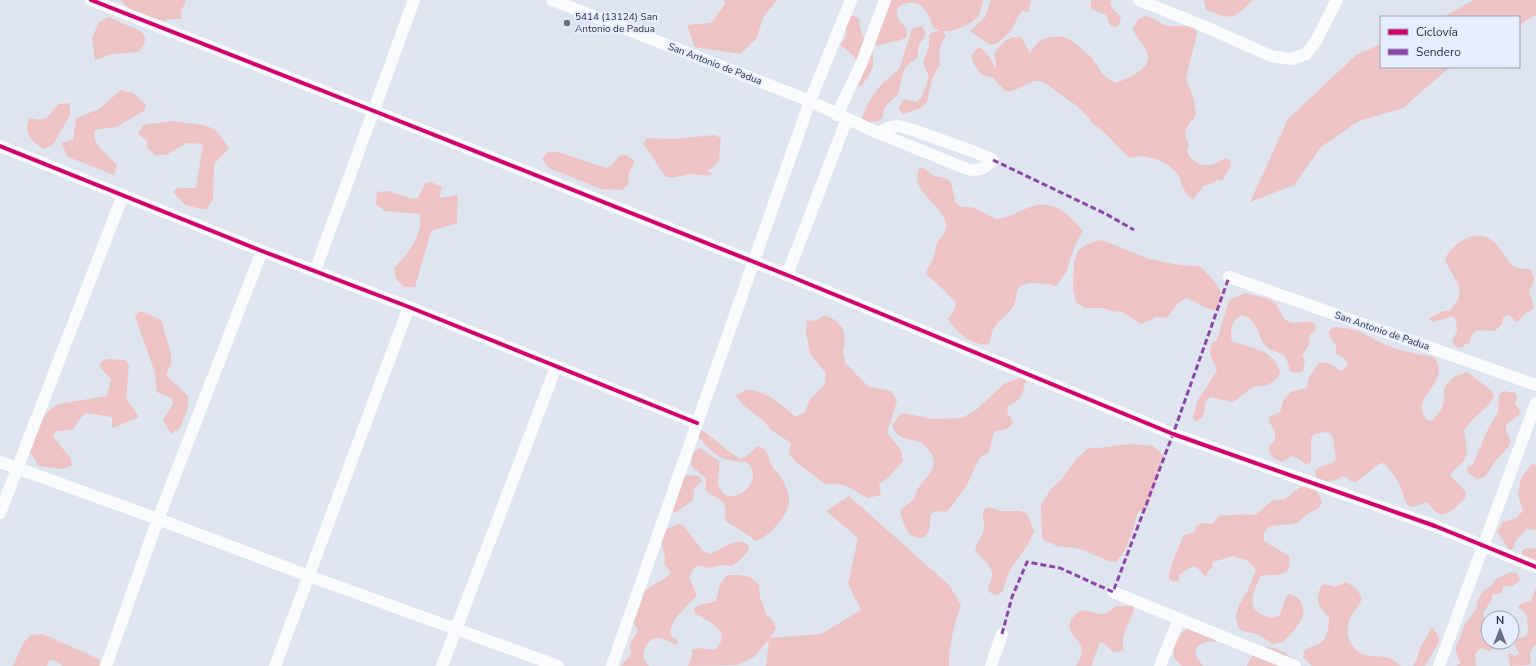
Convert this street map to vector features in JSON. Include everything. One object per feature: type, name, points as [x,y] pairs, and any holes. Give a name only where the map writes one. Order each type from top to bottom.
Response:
[{"type":"street","points":[[91,0],[787,275],[1172,434],[1435,526],[1536,567]]},
{"type":"street","points":[[315,271],[414,0]]},
{"type":"street","name":"San Antonio de Padua","points":[[552,0],[810,101],[878,134],[967,169],[975,171],[982,169],[993,160],[975,152],[899,126],[890,127],[878,134]]},
{"type":"street","points":[[612,666],[810,101],[851,0]]},
{"type":"street","points":[[787,275],[842,117],[885,0]]},
{"type":"street","points":[[1139,0],[1206,27],[1271,56],[1292,59],[1306,54],[1316,41],[1337,0]]},
{"type":"street","points":[[0,146],[262,251],[409,307],[697,423]]},
{"type":"street","points":[[0,513],[16,468],[123,195]]},
{"type":"street","points":[[106,666],[158,519],[262,251]]},
{"type":"street","name":"San Antonio de Padua","points":[[1229,277],[1536,385]]},
{"type":"street","points":[[275,666],[409,307]]},
{"type":"street","points":[[442,666],[556,367]]},
{"type":"street","points":[[1439,666],[1536,403]]},
{"type":"street","points":[[0,462],[558,666]]},
{"type":"street","points":[[1113,592],[1295,666]]},
{"type":"street","points":[[1160,666],[1179,619]]},
{"type":"street","points":[[991,666],[1002,634]]},
{"type":"shaded area","points":[[120,0],[186,1],[181,11],[181,19],[164,21],[133,12]]},
{"type":"shaded area","points":[[724,0],[777,0],[763,17],[757,38],[740,54],[695,47],[687,25],[711,23],[725,4]]},
{"type":"shaded area","points":[[884,0],[983,0],[979,15],[976,19],[960,28],[948,31],[935,29],[924,9],[918,4],[907,3],[899,6],[897,10],[897,17],[907,30],[907,36],[901,40],[878,46],[873,44]]},
{"type":"shaded area","points":[[991,0],[1031,0],[1029,12],[1021,12],[1009,33],[993,45],[990,45],[970,31],[985,17]]},
{"type":"shaded area","points":[[1091,0],[1111,0],[1110,4],[1114,11],[1121,16],[1119,25],[1116,27],[1111,26],[1106,15],[1091,9]]},
{"type":"shaded area","points":[[1204,0],[1253,0],[1236,15],[1227,17],[1206,10]]},
{"type":"shaded area","points":[[1474,0],[1536,0],[1536,15],[1520,24],[1520,16],[1445,16]]},
{"type":"shaded area","points":[[849,16],[854,16],[859,19],[862,36],[873,50],[873,67],[861,86],[855,86],[857,66],[855,58],[840,45],[846,36],[844,26]]},
{"type":"shaded area","points":[[1145,16],[1168,26],[1186,26],[1196,29],[1197,34],[1186,80],[1193,96],[1196,114],[1187,128],[1185,135],[1189,144],[1189,156],[1196,162],[1204,165],[1217,163],[1225,158],[1230,161],[1231,166],[1222,181],[1217,180],[1204,186],[1193,199],[1188,196],[1182,186],[1180,178],[1174,170],[1157,159],[1140,156],[1129,158],[1105,133],[1092,123],[1077,106],[1045,83],[1035,81],[1010,91],[1005,91],[993,78],[982,75],[974,64],[972,57],[975,50],[980,47],[988,55],[996,69],[994,54],[1002,43],[1013,37],[1022,38],[1030,53],[1042,39],[1049,37],[1062,37],[1070,40],[1082,49],[1091,57],[1107,78],[1117,83],[1141,70],[1148,60],[1144,47],[1133,28],[1139,19]]},
{"type":"shaded area","points":[[109,17],[142,32],[145,40],[144,45],[139,52],[112,54],[95,60],[92,38],[99,22]]},
{"type":"shaded area","points":[[922,26],[925,36],[918,47],[918,57],[906,67],[897,95],[885,107],[883,118],[878,121],[865,123],[862,118],[871,99],[880,86],[900,67],[912,29]]},
{"type":"shaded area","points":[[937,31],[942,31],[946,35],[940,47],[940,64],[932,79],[927,102],[921,108],[903,114],[899,110],[899,107],[904,99],[917,102],[924,91],[929,77],[923,62],[929,46],[929,35]]},
{"type":"shaded area","points":[[1380,44],[1380,68],[1449,68],[1403,108],[1359,121],[1321,147],[1294,185],[1250,202],[1288,119],[1356,55]]},
{"type":"shaded area","points":[[121,90],[133,93],[146,105],[144,111],[116,127],[95,130],[94,135],[97,144],[117,165],[114,175],[68,157],[61,143],[73,140],[76,118],[99,109]]},
{"type":"shaded area","points":[[70,103],[70,115],[53,145],[43,149],[29,136],[27,129],[29,118],[46,118],[58,104]]},
{"type":"shaded area","points":[[173,121],[202,125],[215,129],[229,148],[214,164],[213,199],[207,209],[185,205],[173,192],[178,188],[196,188],[203,144],[187,143],[166,155],[155,155],[147,147],[147,141],[138,134],[143,125]]},
{"type":"shaded area","points":[[715,135],[721,138],[719,161],[711,169],[706,170],[712,174],[707,175],[689,174],[675,177],[665,176],[643,143],[647,138],[672,139]]},
{"type":"shaded area","points":[[548,152],[558,152],[606,168],[612,165],[620,155],[626,155],[635,161],[628,176],[629,184],[622,190],[601,189],[549,168],[542,159]]},
{"type":"shaded area","points":[[920,167],[934,176],[945,178],[950,181],[955,202],[959,206],[975,208],[996,219],[1035,206],[1051,206],[1058,208],[1065,213],[1083,231],[1074,248],[1066,272],[1056,286],[1030,283],[1021,286],[1017,291],[1013,307],[996,325],[988,345],[975,343],[960,334],[948,319],[955,309],[956,303],[926,274],[934,257],[937,244],[946,230],[946,224],[942,213],[921,189],[917,175]]},
{"type":"shaded area","points":[[431,182],[442,187],[439,198],[458,195],[457,223],[431,231],[415,287],[404,287],[396,279],[394,268],[414,244],[419,230],[420,214],[385,211],[376,204],[377,192],[388,191],[412,199],[418,198],[425,183]]},
{"type":"shaded area","points":[[1472,236],[1489,238],[1495,242],[1511,264],[1517,268],[1530,269],[1534,280],[1533,285],[1529,290],[1534,308],[1517,322],[1508,315],[1503,318],[1503,323],[1495,331],[1478,330],[1473,333],[1469,344],[1464,344],[1465,346],[1460,348],[1455,346],[1452,341],[1457,331],[1456,320],[1452,316],[1434,322],[1428,319],[1443,311],[1449,311],[1459,297],[1460,291],[1456,279],[1448,267],[1445,259],[1456,245]]},
{"type":"shaded area","points":[[1102,240],[1149,259],[1180,265],[1199,266],[1215,282],[1221,293],[1219,305],[1216,310],[1212,310],[1186,298],[1177,304],[1167,318],[1156,317],[1141,324],[1122,312],[1102,308],[1085,308],[1076,302],[1073,291],[1074,262],[1078,251],[1082,247],[1095,241]]},
{"type":"shaded area","points":[[1246,293],[1265,298],[1275,303],[1286,321],[1294,323],[1307,321],[1316,325],[1315,331],[1310,334],[1309,345],[1302,355],[1305,360],[1303,371],[1291,371],[1285,357],[1265,345],[1254,323],[1246,316],[1241,316],[1234,321],[1232,326],[1232,341],[1267,354],[1277,365],[1280,373],[1278,378],[1268,385],[1252,388],[1233,402],[1210,397],[1206,401],[1203,417],[1196,422],[1193,418],[1197,402],[1217,370],[1210,354],[1212,343],[1217,340],[1229,300]]},
{"type":"shaded area","points":[[138,312],[144,312],[161,320],[171,353],[171,364],[166,375],[188,396],[188,407],[180,428],[171,434],[163,420],[173,404],[172,398],[157,392],[154,370],[135,317]]},
{"type":"shaded area","points":[[825,315],[835,320],[843,329],[845,340],[843,351],[845,362],[869,387],[891,391],[897,401],[887,433],[901,450],[903,461],[888,478],[879,484],[881,495],[868,498],[844,485],[825,484],[797,463],[789,454],[791,443],[771,430],[764,421],[744,406],[736,396],[746,390],[753,390],[767,395],[796,417],[805,412],[809,401],[825,384],[826,373],[810,354],[806,332],[807,320],[815,321]]},
{"type":"shaded area","points":[[1333,327],[1354,330],[1400,350],[1435,358],[1438,364],[1439,372],[1422,404],[1422,411],[1426,419],[1432,421],[1441,409],[1447,384],[1459,375],[1467,372],[1492,391],[1494,396],[1489,405],[1475,417],[1464,430],[1467,448],[1466,457],[1450,475],[1466,492],[1465,498],[1452,511],[1440,514],[1427,503],[1408,506],[1398,481],[1384,463],[1379,464],[1356,482],[1350,481],[1347,477],[1342,476],[1336,480],[1330,481],[1316,478],[1315,470],[1336,460],[1333,438],[1330,433],[1325,432],[1314,434],[1311,439],[1311,462],[1306,465],[1298,458],[1292,456],[1282,462],[1274,458],[1271,454],[1269,446],[1275,438],[1275,432],[1269,422],[1269,417],[1280,412],[1283,401],[1290,392],[1307,388],[1309,377],[1319,363],[1328,363],[1340,371],[1345,369],[1348,365],[1345,359],[1336,354],[1336,344],[1329,333]]},
{"type":"shaded area","points":[[108,359],[125,360],[129,365],[126,398],[139,417],[112,428],[112,417],[86,413],[72,430],[56,431],[53,436],[71,459],[72,465],[63,469],[39,466],[30,452],[36,424],[58,404],[107,396],[111,379],[99,366],[102,361]]},
{"type":"shaded area","points":[[1021,377],[1026,380],[1023,393],[1017,401],[1008,406],[1007,412],[1013,422],[1010,427],[995,431],[992,437],[989,452],[979,458],[967,485],[950,508],[946,512],[936,511],[931,514],[929,531],[925,537],[914,537],[907,531],[900,511],[914,499],[918,488],[933,468],[934,461],[931,452],[927,447],[919,442],[903,438],[897,434],[892,425],[903,413],[933,419],[962,418],[977,409],[1004,384]]},
{"type":"shaded area","points":[[1503,391],[1516,393],[1517,399],[1515,404],[1519,408],[1520,414],[1506,425],[1506,431],[1511,441],[1509,447],[1496,460],[1483,478],[1477,479],[1468,473],[1467,467],[1473,465],[1486,433],[1498,412],[1499,395]]},
{"type":"shaded area","points":[[700,429],[740,459],[745,457],[758,446],[762,448],[766,452],[773,468],[782,480],[789,497],[787,510],[778,524],[760,539],[755,541],[725,520],[726,512],[724,503],[705,490],[706,478],[691,466],[693,453],[700,448],[719,461],[718,483],[720,489],[725,494],[732,496],[739,495],[746,490],[753,477],[752,470],[747,462],[724,459],[714,453],[698,437]]},
{"type":"shaded area","points":[[1129,444],[1153,446],[1164,456],[1148,507],[1138,512],[1127,545],[1116,562],[1108,561],[1081,549],[1057,546],[1042,539],[1041,506],[1050,490],[1062,479],[1076,459],[1089,448]]},
{"type":"shaded area","points":[[1532,464],[1536,465],[1536,530],[1527,529],[1515,542],[1514,548],[1509,550],[1497,531],[1503,522],[1515,519],[1523,511],[1518,495],[1521,478]]},
{"type":"shaded area","points":[[687,475],[699,476],[702,481],[694,489],[693,500],[675,513],[672,511],[682,478]]},
{"type":"shaded area","points":[[1305,486],[1316,489],[1322,502],[1317,509],[1306,515],[1297,523],[1270,527],[1266,530],[1264,534],[1264,541],[1289,556],[1290,564],[1289,569],[1282,574],[1260,576],[1252,602],[1257,611],[1262,615],[1271,618],[1280,615],[1288,594],[1296,596],[1299,599],[1303,607],[1302,618],[1299,624],[1283,642],[1272,644],[1258,634],[1242,631],[1238,627],[1236,616],[1239,605],[1248,590],[1256,570],[1248,561],[1233,556],[1213,562],[1212,568],[1208,571],[1206,577],[1198,568],[1193,566],[1179,575],[1179,580],[1174,582],[1169,579],[1173,561],[1184,535],[1195,532],[1196,526],[1201,523],[1212,524],[1220,515],[1255,515],[1273,500],[1285,499],[1299,488]]},
{"type":"shaded area","points":[[849,496],[949,585],[961,605],[952,635],[949,666],[766,666],[769,639],[754,657],[738,665],[688,666],[692,656],[692,650],[697,648],[715,650],[721,642],[722,636],[718,629],[707,620],[695,614],[694,608],[699,605],[716,601],[720,584],[727,575],[750,577],[759,585],[760,597],[766,614],[774,622],[776,628],[770,638],[821,634],[861,610],[848,584],[858,538],[826,511]]},
{"type":"shaded area","points":[[989,507],[1000,511],[1020,511],[1026,513],[1033,529],[1035,530],[1027,546],[1013,565],[1002,592],[997,595],[989,591],[988,588],[992,579],[991,569],[975,551],[984,529],[984,509]]},
{"type":"shaded area","points":[[682,524],[704,552],[710,554],[738,542],[748,545],[749,550],[737,563],[732,566],[721,565],[710,568],[699,566],[694,568],[689,578],[697,595],[674,620],[670,631],[672,637],[677,640],[677,645],[661,638],[650,640],[646,645],[644,652],[645,661],[649,666],[622,666],[621,665],[630,655],[632,639],[638,630],[631,620],[641,595],[647,589],[671,573],[664,563],[665,558],[661,541],[665,530]]},
{"type":"shaded area","points":[[1527,548],[1536,549],[1536,571],[1522,556],[1522,550]]},
{"type":"shaded area","points":[[1511,572],[1517,573],[1520,580],[1513,586],[1504,586],[1501,593],[1492,595],[1491,601],[1485,610],[1480,610],[1480,649],[1475,654],[1476,666],[1456,666],[1461,663],[1457,656],[1456,646],[1464,626],[1476,610],[1478,599],[1484,590],[1490,587],[1496,579]]},
{"type":"shaded area","points":[[1346,582],[1356,588],[1362,598],[1349,622],[1348,633],[1351,644],[1364,655],[1389,658],[1401,666],[1312,666],[1303,657],[1304,651],[1322,642],[1327,632],[1329,617],[1318,603],[1318,596],[1321,586],[1325,584],[1335,587]]},
{"type":"shaded area","points":[[1536,587],[1536,644],[1530,653],[1530,665],[1510,666],[1508,655],[1510,653],[1515,656],[1518,655],[1519,652],[1518,650],[1520,650],[1520,638],[1525,637],[1528,632],[1527,615],[1518,607],[1522,603],[1531,601]]},
{"type":"shaded area","points":[[1116,606],[1134,606],[1124,633],[1124,651],[1113,652],[1105,644],[1100,642],[1092,666],[1076,666],[1081,658],[1082,652],[1079,643],[1069,626],[1070,621],[1078,613],[1085,610],[1103,614]]},
{"type":"shaded area","points":[[1191,625],[1217,637],[1216,642],[1209,641],[1202,643],[1196,648],[1195,651],[1203,666],[1182,666],[1174,658],[1173,647],[1182,633]]},
{"type":"shaded area","points":[[1432,627],[1439,637],[1439,642],[1425,666],[1413,666],[1420,648]]},
{"type":"shaded area","points":[[43,634],[101,660],[99,666],[63,666],[54,660],[49,661],[47,666],[13,666],[23,643],[31,635]]},
{"type":"shaded area","points":[[1266,647],[1282,651],[1292,659],[1294,663],[1292,666],[1247,666],[1254,654]]},
{"type":"marked path","points":[[993,160],[1106,214],[1134,230]]},
{"type":"marked path","points":[[1002,634],[1012,597],[1027,562],[1060,568],[1113,592],[1173,434],[1229,277]]},
{"type":"cycle path","points":[[91,0],[787,275],[1173,434],[1435,526],[1536,567]]},
{"type":"cycle path","points":[[0,146],[262,251],[409,307],[697,423]]},
{"type":"place","name":"5414 (13124) San Antonio de Padua","points":[[567,23]]}]
